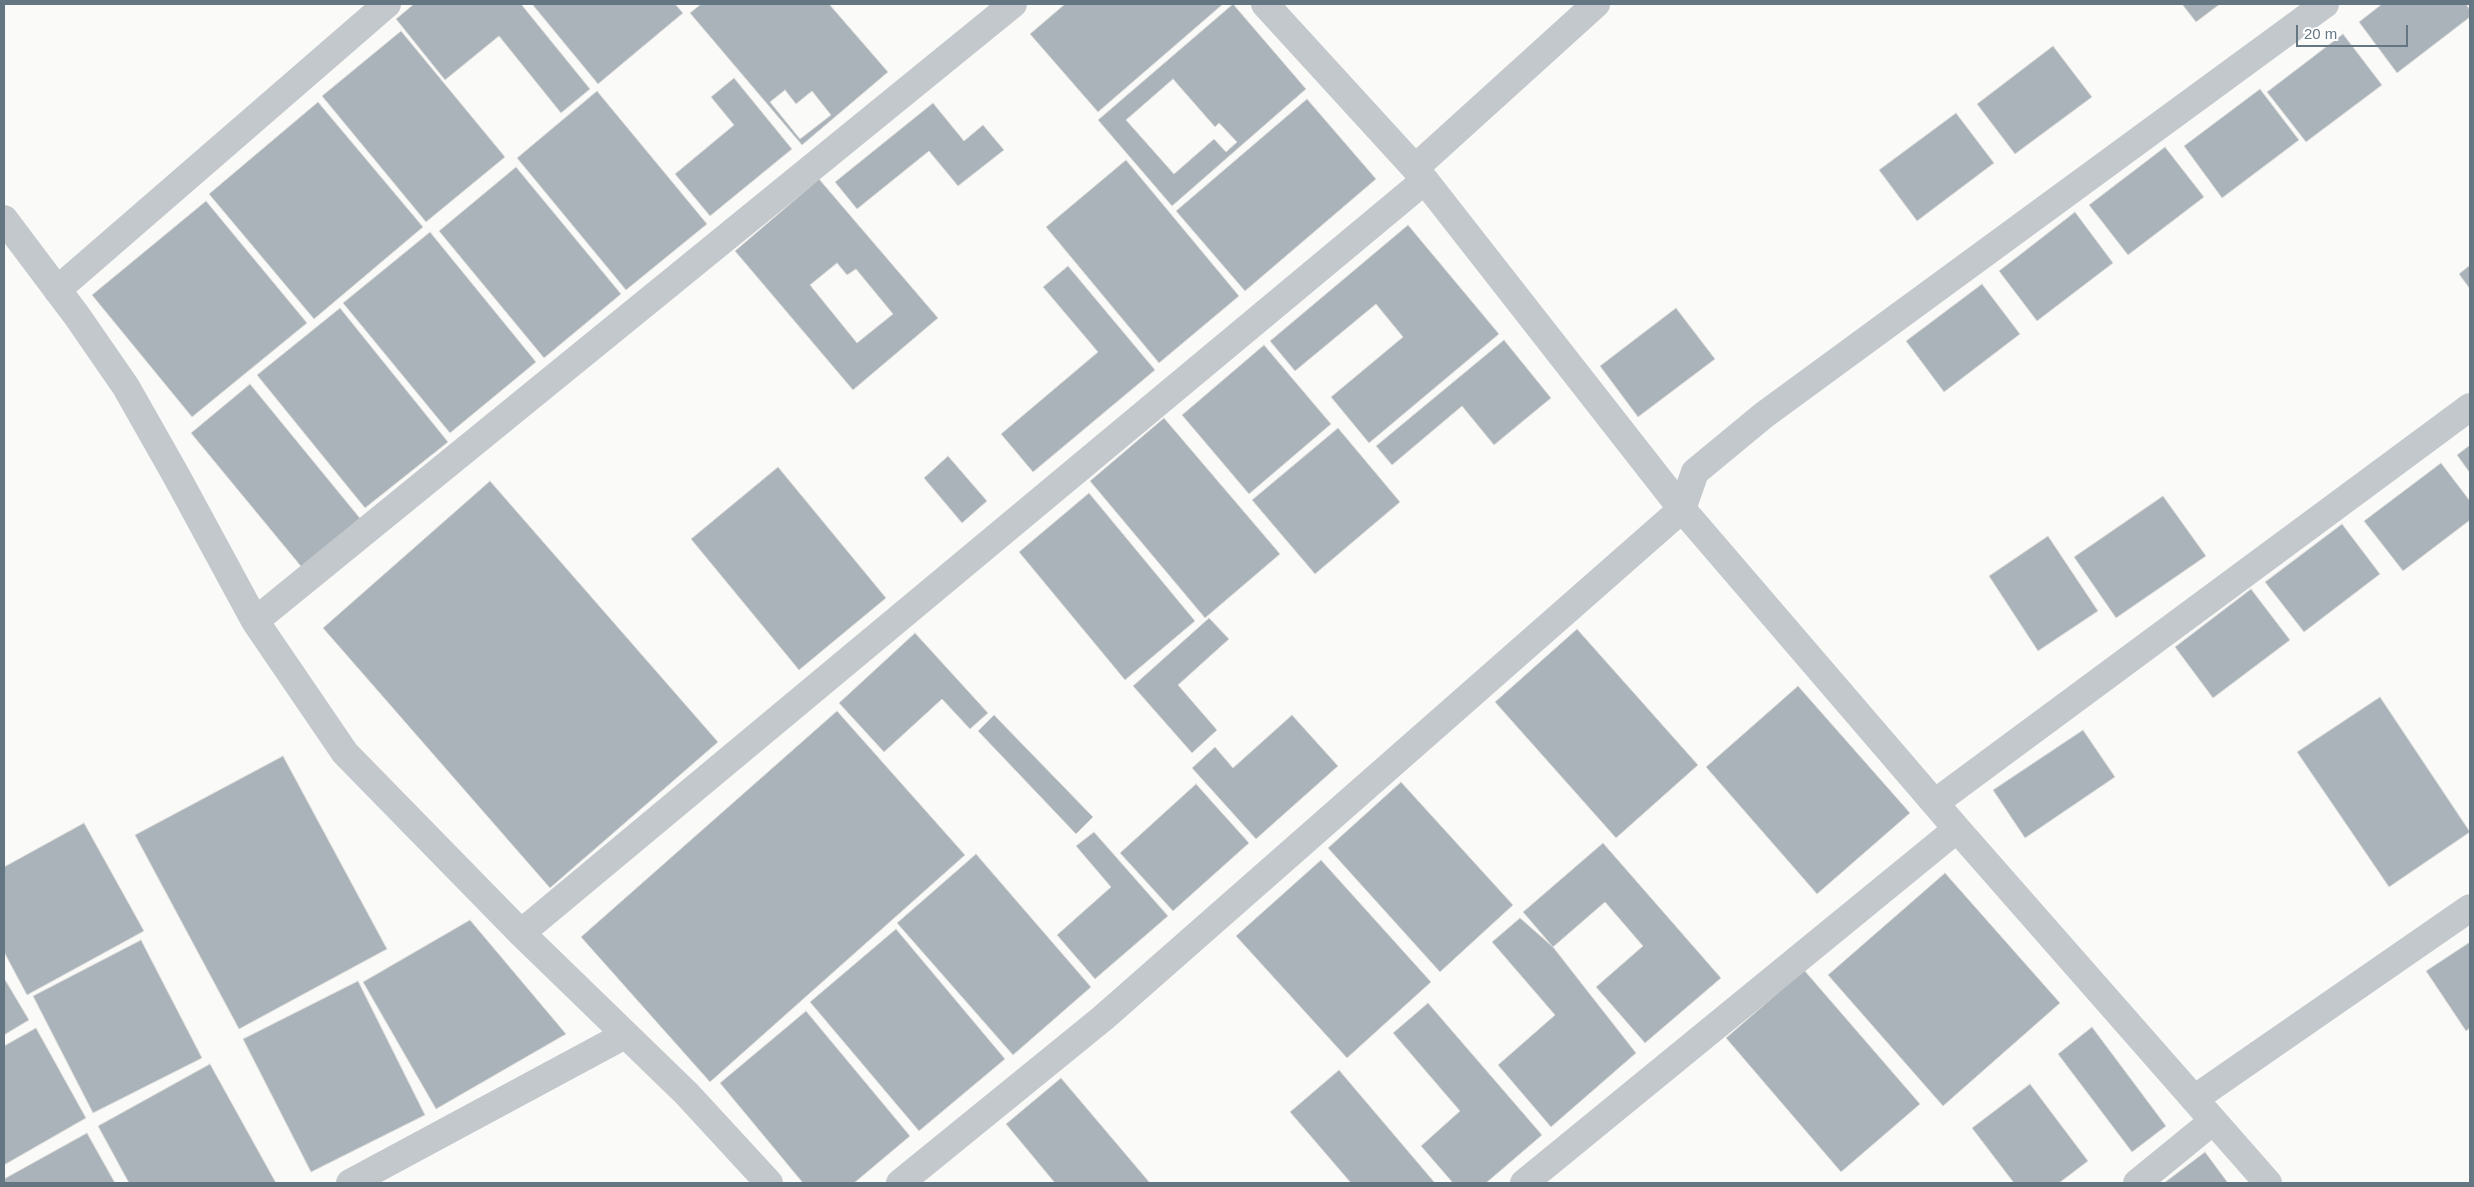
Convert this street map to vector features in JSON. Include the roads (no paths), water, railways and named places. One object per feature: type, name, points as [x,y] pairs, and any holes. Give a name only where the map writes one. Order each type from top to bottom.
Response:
[{"type":"street","points":[[57,290],[387,4]]},
{"type":"street","points":[[255,621],[1013,4]]},
{"type":"street","points":[[1265,4],[1420,174],[1682,509],[1936,802],[1957,829],[2268,1183]]},
{"type":"street","points":[[521,933],[1420,174],[1596,4]]},
{"type":"street","points":[[900,1183],[1103,1018],[1682,509],[1695,472],[1764,415],[2325,4]]},
{"type":"street","points":[[4,219],[126,387],[178,476],[255,621],[345,753],[521,933],[687,1094],[769,1183]]},
{"type":"street","points":[[1936,802],[2470,407]]},
{"type":"street","points":[[1524,1183],[1957,829]]},
{"type":"street","points":[[2194,1099],[2470,908]]},
{"type":"street","points":[[350,1183],[625,1035]]},
{"type":"street","points":[[2137,1183],[2213,1121]]}]
